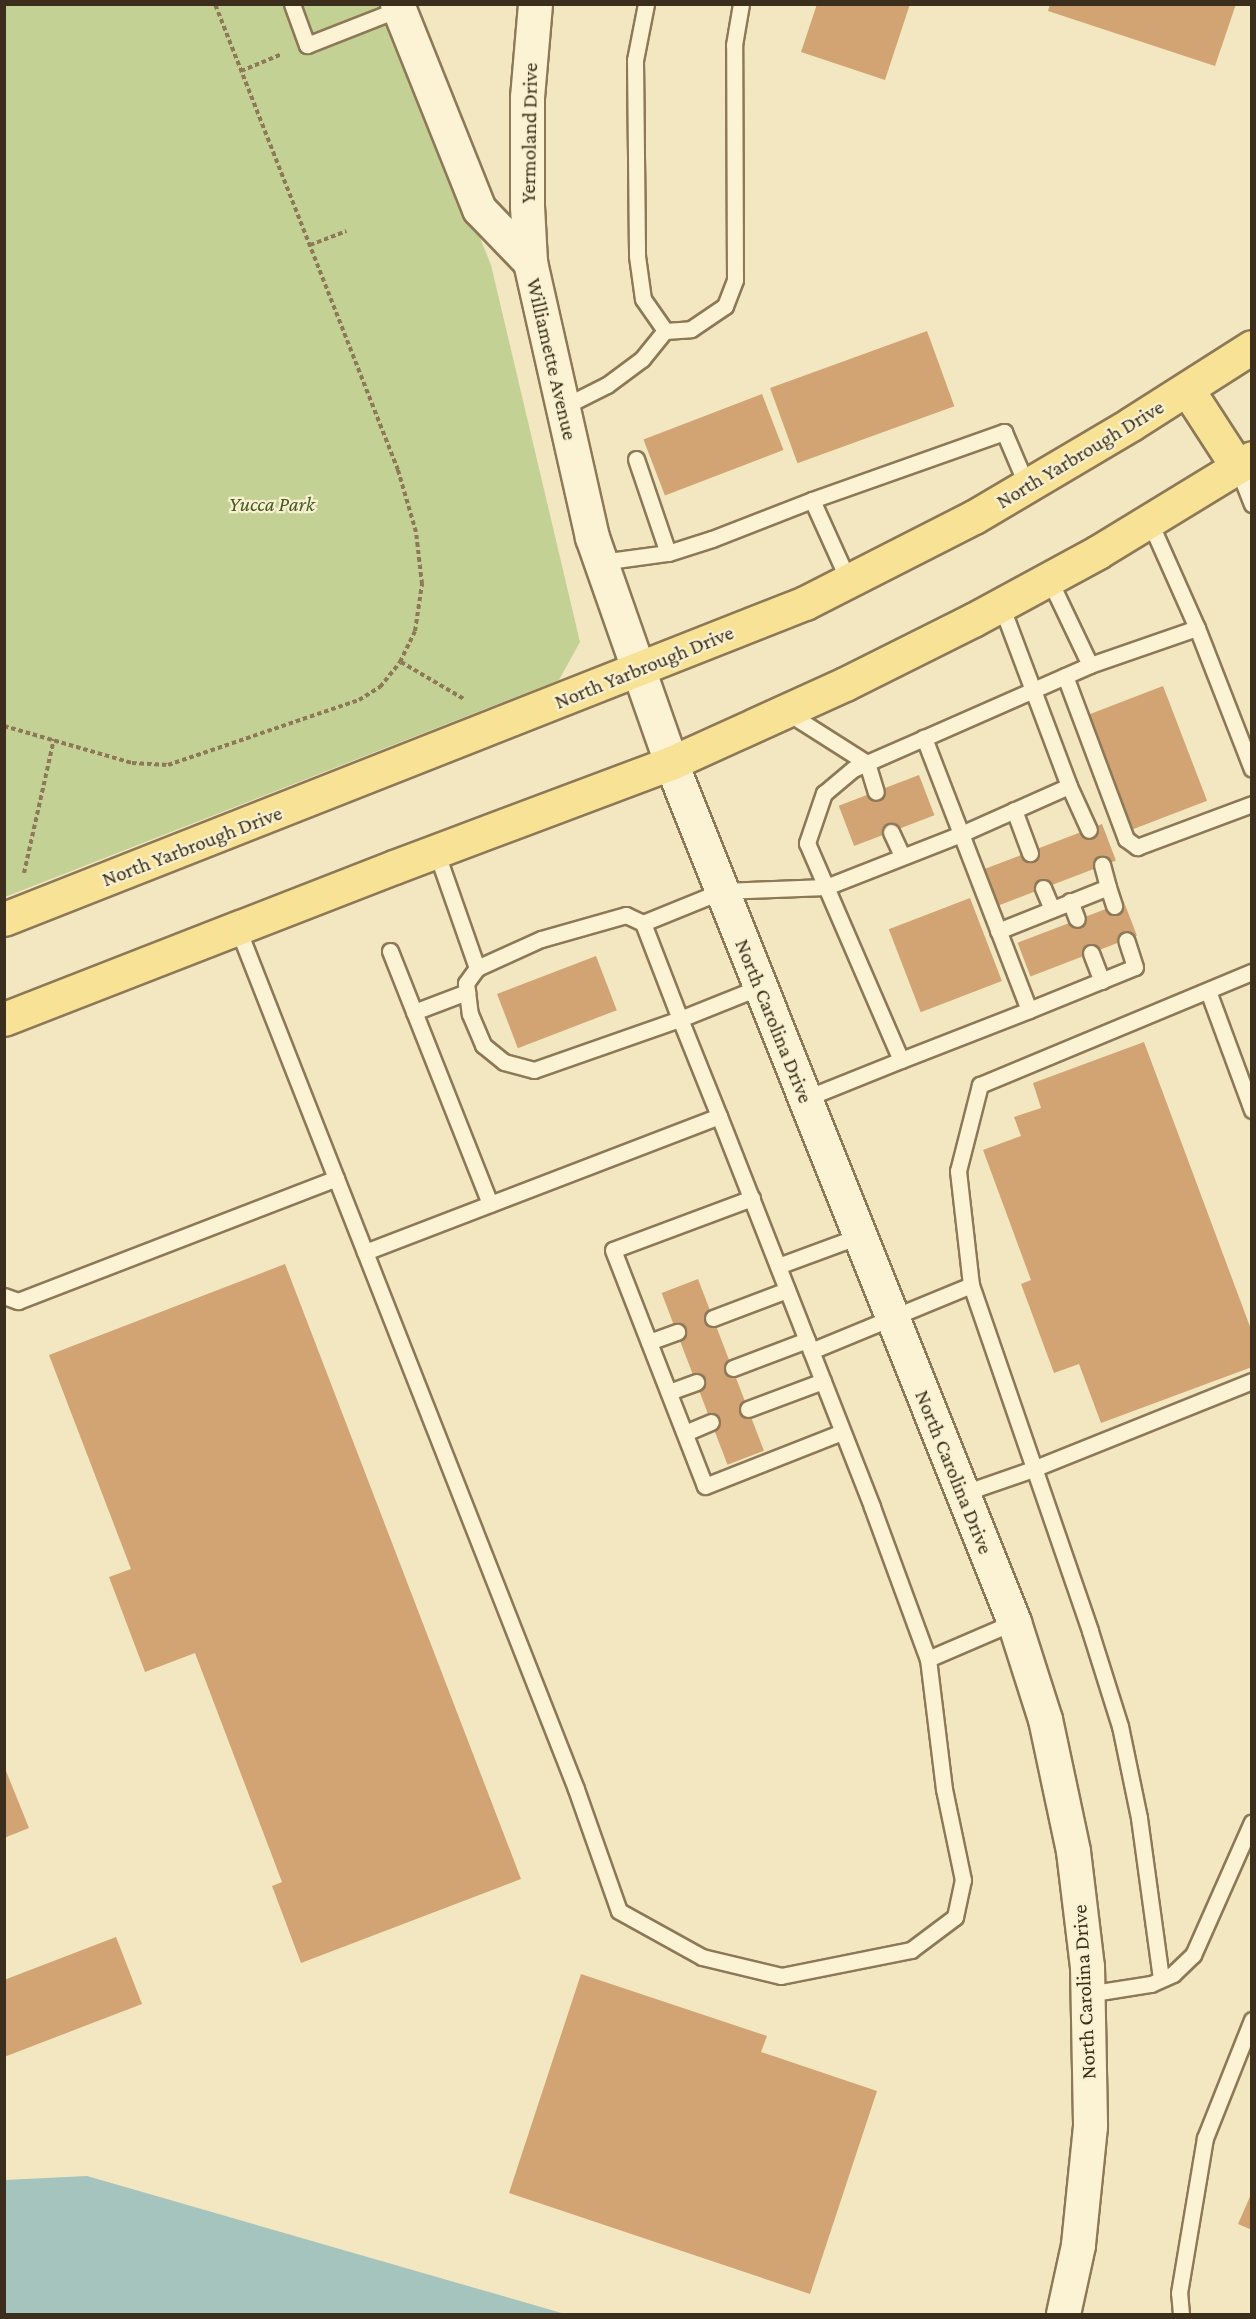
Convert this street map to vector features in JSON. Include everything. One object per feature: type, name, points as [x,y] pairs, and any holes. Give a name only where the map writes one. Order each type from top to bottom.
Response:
[{"type":"main road","name":"Yermoland Drive","points":[[530,262],[527,206],[527,97],[535,4]]},
{"type":"main road","name":"Williamette Avenue","points":[[398,7],[480,209],[530,262],[592,537],[638,668]]},
{"type":"main road","name":"North Yarbrough Drive","points":[[10,917],[507,723],[638,668],[805,603],[974,517],[1251,347]]},
{"type":"main road","points":[[4,1019],[436,851],[671,763],[845,684],[1049,579],[1244,462],[1186,389]]},
{"type":"main road","name":"North Carolina Drive","points":[[638,668],[671,763],[1014,1622],[1045,1719],[1074,1851],[1087,1966],[1090,2126],[1078,2245],[1063,2314]]},
{"type":"lane","points":[[292,4],[308,45],[398,7]]},
{"type":"lane","points":[[646,4],[635,60],[637,256],[643,299],[665,331]]},
{"type":"lane","points":[[563,407],[607,385],[642,359],[665,331],[691,329],[725,306],[735,280],[734,45],[741,4]]},
{"type":"lane","points":[[601,562],[668,553],[712,539],[812,500],[1004,432],[1027,486]]},
{"type":"lane","points":[[636,459],[668,553]]},
{"type":"lane","points":[[1244,462],[1251,504]]},
{"type":"lane","points":[[812,500],[849,582]]},
{"type":"lane","points":[[1149,520],[1197,628],[1251,769]]},
{"type":"lane","points":[[1049,579],[1090,665]]},
{"type":"lane","points":[[1001,604],[1035,689],[1069,786],[1089,830]]},
{"type":"lane","points":[[901,1060],[807,843],[824,793],[853,769],[1090,665],[1197,628]]},
{"type":"lane","points":[[1065,676],[1126,839],[1137,847],[1251,804]]},
{"type":"lane","points":[[785,711],[867,763],[876,792]]},
{"type":"lane","points":[[924,738],[1029,1010]]},
{"type":"lane","points":[[760,987],[680,1019],[534,1070],[504,1062],[483,1045],[470,1014],[466,983],[477,968],[541,939],[626,915],[643,922],[722,891],[826,887],[961,834],[1069,786]]},
{"type":"lane","points":[[1014,810],[1030,853]]},
{"type":"lane","points":[[891,832],[902,856]]},
{"type":"lane","points":[[436,851],[477,968]]},
{"type":"lane","points":[[1102,865],[1114,906]]},
{"type":"lane","points":[[998,931],[1108,887]]},
{"type":"lane","points":[[1043,888],[1052,909]]},
{"type":"lane","points":[[1070,901],[1077,920]]},
{"type":"lane","points":[[238,929],[576,1789],[619,1911],[702,1957],[781,1976],[911,1950],[955,1917],[963,1880],[944,1789],[928,1659],[788,1290],[643,922]]},
{"type":"lane","points":[[804,1099],[1135,967],[1126,940]]},
{"type":"lane","points":[[390,951],[490,1204]]},
{"type":"lane","points":[[1091,953],[1102,981]]},
{"type":"lane","points":[[1161,1979],[1140,1818],[1119,1726],[1090,1631],[971,1285],[958,1171],[980,1085],[1251,972]]},
{"type":"lane","points":[[1208,991],[1251,1110]]},
{"type":"lane","points":[[414,1012],[467,993]]},
{"type":"lane","points":[[365,1252],[719,1116]]},
{"type":"lane","points":[[4,1296],[18,1301],[336,1178]]},
{"type":"lane","points":[[752,1198],[613,1251],[705,1486],[842,1432]]},
{"type":"lane","points":[[778,1266],[859,1236]]},
{"type":"lane","points":[[733,1368],[892,1319],[971,1285]]},
{"type":"lane","points":[[713,1318],[788,1290]]},
{"type":"lane","points":[[649,1342],[677,1332]]},
{"type":"lane","points":[[748,1408],[823,1381]]},
{"type":"lane","points":[[961,1494],[1033,1469],[1251,1381]]},
{"type":"lane","points":[[669,1392],[696,1382]]},
{"type":"lane","points":[[685,1433],[711,1422]]},
{"type":"lane","points":[[928,1659],[1014,1622]]},
{"type":"lane","points":[[1087,1994],[1151,1984],[1173,1974],[1193,1955],[1251,1822]]},
{"type":"lane","points":[[1181,2314],[1179,2293],[1205,2138],[1251,2020]]},
{"type":"path","points":[[4,726],[132,764],[168,765],[359,700],[380,687],[400,662],[415,631],[422,584],[416,532],[398,470],[215,4]]},
{"type":"path","points":[[241,71],[308,45]]},
{"type":"path","points":[[310,245],[346,231]]},
{"type":"path","points":[[400,662],[507,723]]},
{"type":"path","points":[[10,917],[54,739]]},
{"type":"green space","name":"Yucca Park","points":[[5,5],[387,5],[491,265],[580,642],[559,680],[5,897]]},
{"type":"water","points":[[87,2176],[565,2314],[5,2314],[5,2180]]},
{"type":"building","points":[[817,4],[910,4],[885,80],[801,52]]},
{"type":"building","points":[[1050,4],[1236,4],[1215,66],[1048,11]]},
{"type":"building","points":[[927,331],[954,406],[797,463],[770,388]]},
{"type":"building","points":[[762,394],[784,450],[665,496],[643,440]]},
{"type":"building","points":[[1163,686],[1207,801],[1126,832],[1082,717]]},
{"type":"building","points":[[919,775],[934,815],[854,846],[839,806]]},
{"type":"building","points":[[1102,824],[1116,860],[995,907],[981,871]]},
{"type":"building","points":[[970,898],[1002,981],[921,1012],[889,929]]},
{"type":"building","points":[[1124,902],[1137,936],[1030,976],[1018,943]]},
{"type":"building","points":[[596,956],[617,1010],[518,1048],[497,994]]},
{"type":"building","points":[[1144,1042],[1252,1332],[1252,1367],[1101,1423],[1079,1364],[1054,1373],[1021,1284],[1031,1280],[983,1150],[1021,1136],[1014,1117],[1041,1108],[1033,1083]]},
{"type":"building","points":[[285,1264],[521,1879],[301,1963],[272,1886],[282,1882],[195,1653],[145,1672],[109,1577],[131,1569],[49,1355]]},
{"type":"building","points":[[698,1279],[764,1451],[728,1465],[662,1293]]},
{"type":"building","points":[[4,1766],[29,1828],[4,1838]]},
{"type":"building","points":[[116,1937],[142,2004],[4,2057],[4,1980]]},
{"type":"building","points":[[581,1974],[767,2036],[761,2052],[877,2091],[810,2294],[509,2193]]},
{"type":"building","points":[[1252,2192],[1252,2230],[1238,2224]]}]
